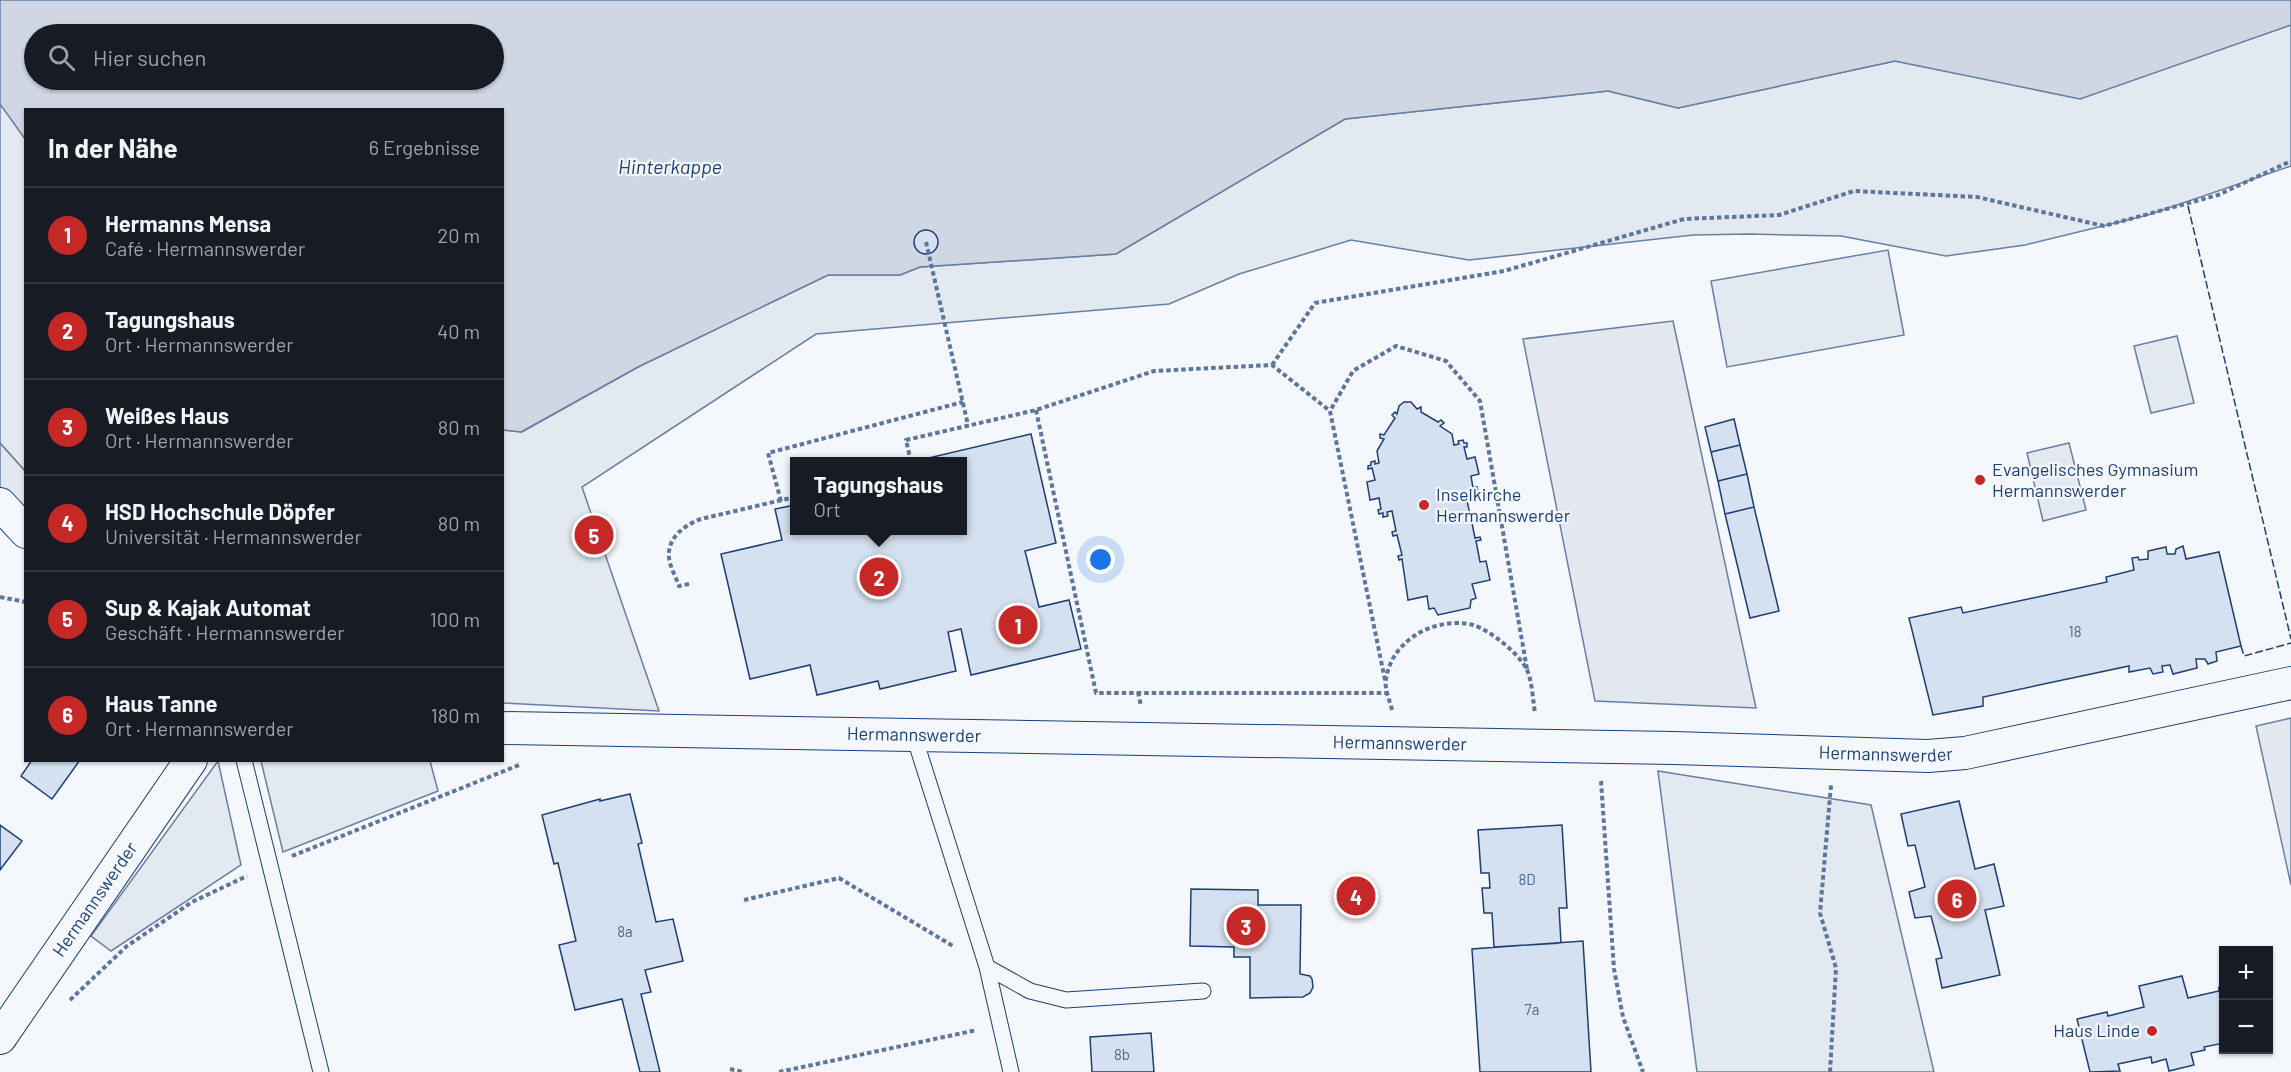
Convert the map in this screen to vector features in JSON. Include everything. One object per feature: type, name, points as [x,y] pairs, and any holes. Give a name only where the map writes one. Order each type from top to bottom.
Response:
[{"type":"street","points":[[0,504],[24,530]]},
{"type":"street","name":"Hermannswerder","points":[[504,728],[1599,747],[1928,756],[1965,753],[2291,683]]},
{"type":"street","name":"Hermannswerder","points":[[0,1038],[190,762]]},
{"type":"lane","points":[[914,736],[987,967],[1011,1072]]},
{"type":"lane","points":[[244,762],[321,1072]]},
{"type":"lane","points":[[987,967],[1030,991],[1066,1000],[1203,991]]},
{"type":"path","points":[[1272,365],[1315,303],[1504,271],[1684,219],[1779,215],[1854,191],[1977,197],[2104,226],[2218,195],[2291,161]]},
{"type":"path","points":[[926,242],[968,425]]},
{"type":"path","points":[[1330,411],[1353,371],[1396,346],[1446,361],[1480,401],[1540,746]]},
{"type":"path","points":[[910,457],[906,440],[1036,410],[1154,371],[1272,365],[1330,411],[1399,744]]},
{"type":"path","points":[[781,501],[768,453],[963,402]]},
{"type":"path","points":[[1036,410],[1096,693],[1388,693]]},
{"type":"path","points":[[689,584],[679,586],[669,558],[671,545],[679,531],[701,519],[790,498]]},
{"type":"path","points":[[0,597],[24,602]]},
{"type":"path","points":[[1385,680],[1395,654],[1416,633],[1443,624],[1474,626],[1505,644],[1527,669]]},
{"type":"path","points":[[1599,747],[1614,969],[1623,1017],[1642,1072]]},
{"type":"path","points":[[1830,1072],[1836,968],[1820,912],[1834,754]]},
{"type":"path","points":[[744,900],[839,878],[987,967]]},
{"type":"path","points":[[779,1072],[1000,1025]]},
{"type":"path","points":[[730,1069],[743,1072]]},
{"type":"shaded area","points":[[0,0],[24,24],[24,90],[31,90],[27,108],[24,108],[24,470],[0,443]]},
{"type":"shaded area","points":[[2291,25],[2291,166],[2148,215],[2025,245],[1946,256],[1841,236],[1693,235],[1469,260],[1351,240],[1239,274],[1169,304],[816,334],[582,487],[659,711],[504,703],[504,430],[522,432],[638,367],[828,275],[900,275],[920,267],[1116,254],[1345,119],[1608,91],[1678,108],[1895,61],[2080,98]]},
{"type":"shaded area","points":[[1888,250],[1904,335],[1727,367],[1711,281]]},
{"type":"shaded area","points":[[1673,321],[1756,708],[1595,701],[1523,339]]},
{"type":"shaded area","points":[[2177,336],[2194,403],[2151,413],[2134,346]]},
{"type":"shaded area","points":[[0,443],[24,470],[24,519],[0,493]]},
{"type":"shaded area","points":[[2069,443],[2086,510],[2043,521],[2027,453]]},
{"type":"shaded area","points":[[2291,718],[2291,885],[2256,726]]},
{"type":"shaded area","points":[[218,762],[241,865],[111,951],[91,936]]},
{"type":"shaded area","points":[[261,762],[430,762],[438,791],[283,852]]},
{"type":"shaded area","points":[[1658,771],[1871,805],[1934,1072],[1697,1072]]},
{"type":"water","name":"Hinterkappe","points":[[0,0],[2291,0],[2291,25],[2080,99],[1895,61],[1678,108],[1608,91],[1345,119],[1116,254],[920,267],[900,275],[828,275],[638,367],[521,432],[504,430],[504,108],[24,108],[24,138],[0,104]]},
{"type":"building","points":[[926,230],[931,231],[937,237],[937,247],[931,253],[926,254],[921,253],[915,247],[914,242],[915,237],[921,231]]},
{"type":"building","name":"Inselkirche Hermannswerder","points":[[1404,402],[1411,402],[1417,409],[1421,407],[1421,412],[1438,422],[1441,420],[1444,423],[1440,426],[1452,434],[1454,445],[1463,440],[1467,443],[1467,447],[1464,447],[1467,459],[1475,457],[1479,474],[1471,476],[1473,488],[1477,487],[1478,491],[1474,492],[1476,495],[1466,497],[1470,514],[1474,513],[1475,517],[1471,518],[1475,538],[1480,537],[1481,540],[1476,541],[1480,562],[1486,561],[1490,580],[1472,584],[1476,598],[1471,600],[1470,608],[1438,615],[1434,608],[1429,609],[1427,596],[1408,600],[1402,559],[1399,560],[1398,556],[1402,555],[1397,535],[1393,536],[1392,532],[1396,531],[1392,511],[1387,512],[1388,516],[1383,517],[1383,513],[1379,514],[1378,510],[1381,509],[1379,498],[1370,500],[1367,482],[1375,480],[1372,468],[1368,469],[1368,466],[1371,462],[1379,463],[1377,451],[1384,439],[1380,438],[1380,434],[1384,435],[1395,418],[1392,415],[1395,412],[1397,414],[1399,406]]},
{"type":"building","points":[[1734,419],[1740,445],[1711,452],[1705,427]]},
{"type":"building","points":[[1031,434],[1056,543],[1025,551],[1039,607],[1069,600],[1081,649],[971,675],[961,629],[948,632],[956,671],[880,689],[878,681],[817,695],[810,665],[750,679],[721,554],[782,540],[775,509],[790,506],[790,535],[967,535],[967,457],[933,457]]},
{"type":"building","points":[[1740,445],[1747,474],[1718,481],[1711,452]]},
{"type":"building","points":[[1747,474],[1754,507],[1725,514],[1718,481]]},
{"type":"building","points":[[1754,507],[1779,611],[1750,618],[1725,514]]},
{"type":"building","points":[[2183,546],[2186,559],[2219,552],[2241,646],[2216,652],[2217,661],[2208,664],[2205,659],[2196,659],[2197,668],[2173,674],[2170,665],[2162,666],[2163,672],[2153,674],[2150,668],[2129,672],[2129,666],[1983,697],[1983,706],[1933,715],[1909,618],[1961,607],[1963,613],[2107,582],[2106,577],[2134,570],[2132,558],[2148,559],[2148,551],[2166,547],[2167,554],[2175,554],[2176,549]]},
{"type":"building","points":[[31,762],[79,762],[52,799],[21,776]]},
{"type":"building","points":[[630,794],[642,843],[638,844],[656,922],[673,919],[683,961],[645,970],[651,992],[641,994],[660,1072],[640,1072],[622,999],[575,1010],[559,945],[576,941],[558,863],[554,864],[542,815],[600,799],[600,801]]},
{"type":"building","points":[[1959,801],[1975,869],[1994,864],[2004,906],[1985,910],[2000,975],[1942,988],[1936,959],[1942,958],[1931,916],[1915,918],[1909,892],[1925,887],[1915,845],[1908,846],[1901,814]]},
{"type":"building","points":[[0,825],[22,841],[0,870]]},
{"type":"building","points":[[1562,825],[1567,908],[1559,908],[1561,943],[1494,947],[1492,913],[1484,913],[1482,888],[1490,888],[1489,873],[1481,873],[1478,830]]},
{"type":"building","points":[[1191,889],[1258,890],[1258,905],[1301,905],[1300,974],[1310,976],[1312,979],[1313,987],[1310,993],[1303,997],[1250,998],[1250,957],[1234,957],[1234,947],[1190,946]]},
{"type":"building","points":[[1583,941],[1591,1072],[1480,1072],[1472,949]]},
{"type":"building","name":"Haus Linde","points":[[2182,976],[2188,998],[2219,991],[2219,1044],[2191,1053],[2194,1065],[2169,1071],[2166,1059],[2152,1063],[2151,1057],[2118,1064],[2120,1071],[2090,1072],[2077,1019],[2107,1012],[2108,1016],[2144,1007],[2139,986]]},
{"type":"building","points":[[1151,1033],[1154,1072],[1092,1072],[1090,1037]]},
{"type":"fence","points":[[2188,206],[2291,639]]},
{"type":"fence","points":[[2241,646],[2244,656],[2291,643]]},
{"type":"place","name":"Evangelisches Gymnasium Hermannswerder","points":[[1980,480]]},
{"type":"place","name":"Inselkirche Hermannswerder","points":[[1424,505]]},
{"type":"place","name":"Sup & Kajak Automat","points":[[594,535]]},
{"type":"place","name":"Tagungshaus","points":[[879,577]]},
{"type":"place","name":"Hermanns Mensa","points":[[1018,625]]},
{"type":"place","name":"HSD Hochschule Döpfer","points":[[1356,896]]},
{"type":"place","name":"Haus Tanne","points":[[1957,899]]},
{"type":"place","name":"Weißes Haus","points":[[1246,926]]},
{"type":"place","name":"Haus Linde","points":[[2152,1031]]}]
